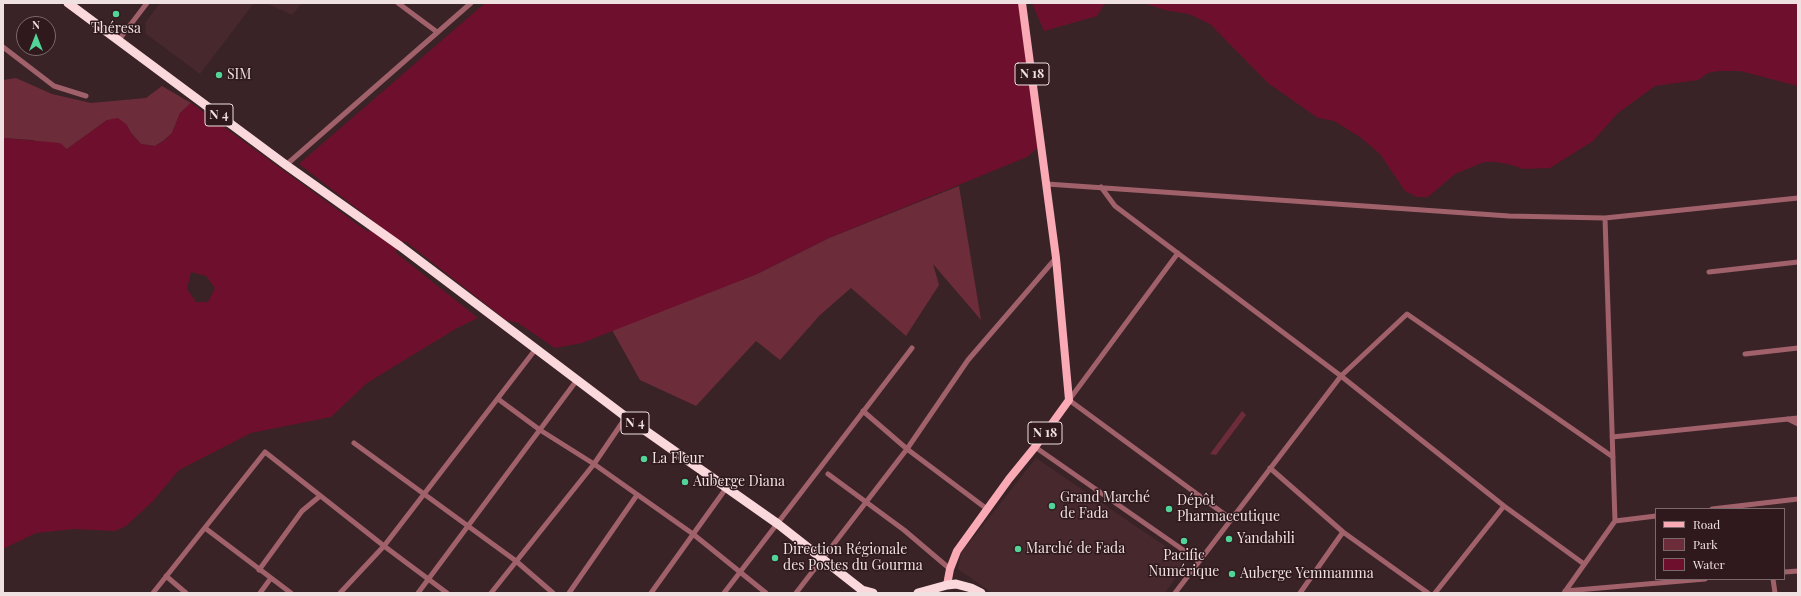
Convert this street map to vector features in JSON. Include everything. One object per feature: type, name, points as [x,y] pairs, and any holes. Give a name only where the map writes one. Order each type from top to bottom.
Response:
[{"type":"highway","name":"N 4","points":[[68,3],[286,165],[400,246],[535,350],[626,417],[778,524],[864,592],[873,593]]},
{"type":"highway","points":[[918,593],[927,592],[947,585],[964,585],[981,593]]},
{"type":"main road","name":"N 18","points":[[947,585],[950,569],[957,551],[1009,478],[1035,447],[1069,400],[1056,258],[1022,3]]},
{"type":"street","points":[[118,41],[147,3]]},
{"type":"street","points":[[398,3],[437,32]]},
{"type":"street","points":[[286,165],[472,3]]},
{"type":"street","points":[[3,47],[54,86],[86,96]]},
{"type":"street","points":[[1047,184],[1474,214],[1605,218],[1798,198]]},
{"type":"street","points":[[1102,187],[1105,194],[1115,206],[1341,376],[1504,506],[1584,564]]},
{"type":"street","points":[[1564,592],[1615,521],[1605,218]]},
{"type":"street","points":[[1178,253],[1069,400],[1231,519]]},
{"type":"street","points":[[796,593],[907,449],[968,360],[1056,258]]},
{"type":"street","points":[[1710,272],[1798,262]]},
{"type":"street","points":[[1175,593],[1341,376],[1407,314],[1613,457]]},
{"type":"street","points":[[724,593],[912,348]]},
{"type":"street","points":[[1745,354],[1798,348]]},
{"type":"street","points":[[340,593],[384,546],[535,350]]},
{"type":"street","points":[[418,593],[577,380]]},
{"type":"street","points":[[498,399],[540,430],[594,464],[693,534],[766,593]]},
{"type":"street","points":[[863,411],[907,449],[987,509]]},
{"type":"street","points":[[491,593],[594,464],[626,417]]},
{"type":"street","points":[[1612,437],[1798,418]]},
{"type":"street","points":[[1786,419],[1798,424]]},
{"type":"street","points":[[354,443],[516,561],[553,593]]},
{"type":"street","points":[[1035,447],[1199,561]]},
{"type":"street","points":[[152,593],[265,452],[384,546],[447,593]]},
{"type":"street","points":[[1270,468],[1342,532],[1428,593]]},
{"type":"street","points":[[828,474],[904,530],[950,569]]},
{"type":"street","points":[[651,593],[727,487]]},
{"type":"street","points":[[569,593],[637,495]]},
{"type":"street","points":[[259,570],[302,511],[320,496]]},
{"type":"street","points":[[1721,508],[1798,499]]},
{"type":"street","points":[[1435,593],[1504,506]]},
{"type":"street","points":[[1615,521],[1655,516]]},
{"type":"street","points":[[205,528],[291,593]]},
{"type":"street","points":[[1300,593],[1342,532]]},
{"type":"street","points":[[1785,572],[1798,571]]},
{"type":"street","points":[[166,576],[186,593]]},
{"type":"street","points":[[260,593],[271,578]]},
{"type":"street","points":[[1564,592],[1694,580]]},
{"type":"street","points":[[1773,580],[1775,593]]},
{"type":"shaded area","points":[[160,3],[254,3],[200,74],[146,34],[145,23]]},
{"type":"shaded area","points":[[266,3],[302,3],[292,15]]},
{"type":"shaded area","name":"Grand Marché de Fada","points":[[1036,458],[1187,561],[1165,593],[992,593],[958,569],[961,553]]},
{"type":"green space","points":[[16,78],[52,94],[91,103],[146,98],[162,86],[191,103],[180,113],[172,133],[155,146],[141,144],[131,133],[126,124],[107,120],[67,149],[32,140],[3,138],[3,80]]},
{"type":"green space","points":[[959,186],[981,320],[933,264],[939,285],[906,336],[851,288],[820,315],[780,360],[756,341],[696,406],[640,380],[612,330],[757,274],[829,238]]},
{"type":"green space","points":[[1242,411],[1246,415],[1216,455],[1210,454]]},
{"type":"water","points":[[485,3],[1022,3],[1042,144],[1027,157],[829,238],[757,274],[582,343],[555,348],[518,323],[506,320],[405,241],[395,252],[478,318],[457,328],[367,383],[331,417],[251,433],[179,470],[153,501],[126,526],[115,531],[74,529],[36,533],[3,549],[3,138],[60,143],[67,149],[107,120],[118,118],[126,124],[131,133],[141,144],[155,146],[164,141],[172,133],[180,113],[191,103],[368,232],[376,223],[299,164]],"holes":[[[191,272],[206,276],[215,288],[208,302],[196,302],[187,289]]]},
{"type":"water","points":[[1032,3],[1108,3],[1103,6],[1097,16],[1044,31]]},
{"type":"water","points":[[1143,3],[1798,3],[1798,86],[1740,71],[1718,71],[1708,73],[1698,80],[1655,86],[1618,113],[1593,141],[1550,168],[1523,169],[1496,162],[1484,162],[1455,174],[1428,197],[1417,197],[1405,191],[1380,154],[1360,137],[1334,121],[1318,118],[1268,83],[1210,24],[1189,14],[1165,10]]},
{"type":"place","name":"Théresa","points":[[116,14]]},
{"type":"place","name":"SIM","points":[[219,75]]},
{"type":"place","name":"La Fleur","points":[[644,459]]},
{"type":"place","name":"Auberge Diana","points":[[685,482]]},
{"type":"place","name":"Grand Marché de Fada","points":[[1052,506]]},
{"type":"place","name":"Dépôt Pharmaceutique","points":[[1169,509]]},
{"type":"place","name":"Yandabili","points":[[1229,539]]},
{"type":"place","name":"Pacific Numérique","points":[[1184,541]]},
{"type":"place","name":"Marché de Fada","points":[[1018,549]]},
{"type":"place","name":"Direction Régionale des Postes du Gourma","points":[[775,558]]},
{"type":"place","name":"Auberge Yemmamma","points":[[1232,574]]}]
